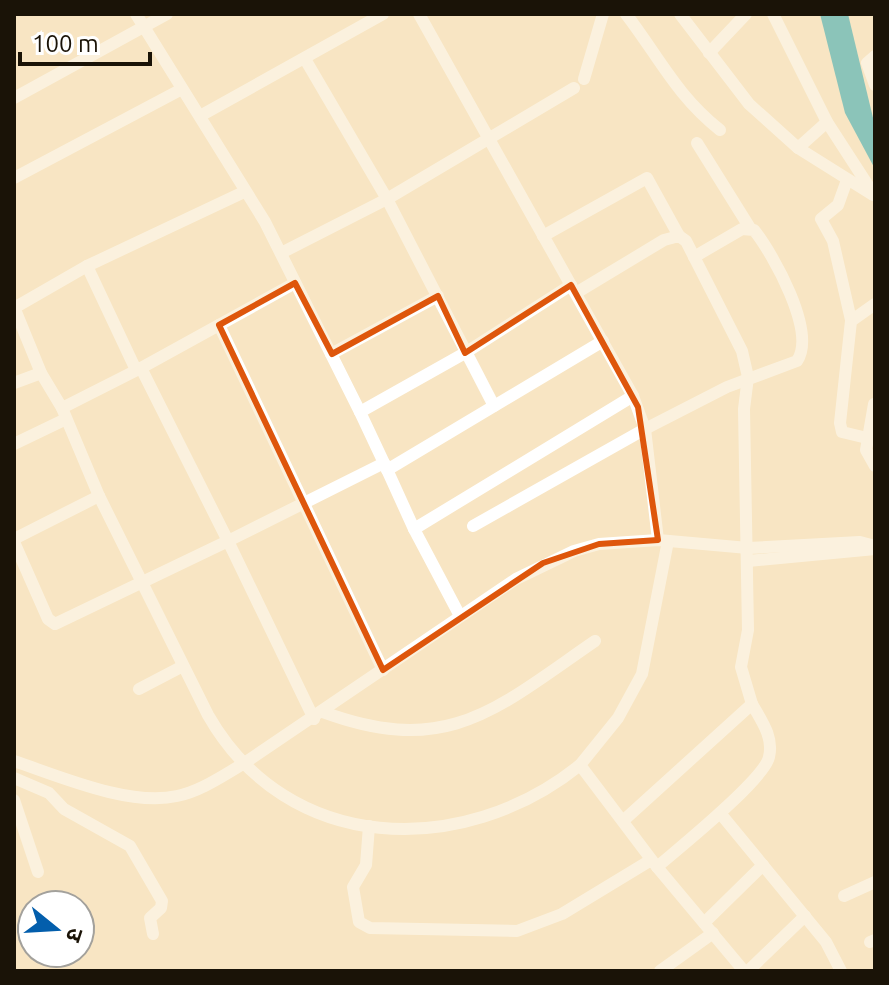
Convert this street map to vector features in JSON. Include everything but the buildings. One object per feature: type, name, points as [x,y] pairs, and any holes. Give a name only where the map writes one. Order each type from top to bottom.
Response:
[{"type":"street","points":[[136,14],[281,253],[414,529],[460,616]]},
{"type":"street","points":[[14,98],[167,14]]},
{"type":"street","points":[[200,116],[383,14]]},
{"type":"street","points":[[244,192],[87,266],[14,308],[41,373],[64,413],[99,496],[183,666],[219,734],[243,764],[278,794],[321,813],[369,826],[428,828],[461,824],[514,805],[580,765],[618,718],[642,674],[663,540],[645,429],[633,396],[419,14]]},
{"type":"street","points":[[281,253],[387,199],[579,84],[603,14]]},
{"type":"street","points":[[626,14],[645,38],[668,77],[720,130]]},
{"type":"street","points":[[709,53],[746,14]]},
{"type":"street","points":[[773,14],[827,122],[874,195]]},
{"type":"street","points":[[685,16],[749,104],[798,148],[874,195]]},
{"type":"street","points":[[875,56],[867,61],[875,85]]},
{"type":"street","points":[[305,59],[387,199],[494,406]]},
{"type":"street","points":[[14,178],[182,89]]},
{"type":"street","points":[[798,148],[827,122]]},
{"type":"street","points":[[473,526],[645,429],[748,377],[792,364],[801,355],[802,344],[790,291],[697,143]]},
{"type":"street","points":[[369,826],[366,865],[353,887],[359,922],[370,928],[517,931],[562,914],[654,863],[720,813],[769,759],[767,732],[752,704],[741,667],[748,630],[744,409],[748,377],[734,330],[647,178],[543,236]]},
{"type":"street","points":[[847,180],[840,203],[821,219],[833,241],[851,320],[840,428],[844,433],[867,438]]},
{"type":"street","points":[[694,257],[750,228]]},
{"type":"street","points":[[360,412],[574,289],[664,240],[679,236]]},
{"type":"street","points":[[87,266],[318,715],[384,731],[458,725],[518,693],[595,641]]},
{"type":"street","points":[[14,444],[139,369],[295,283]]},
{"type":"street","points":[[331,354],[438,296]]},
{"type":"street","points":[[851,320],[875,304]]},
{"type":"street","points":[[219,325],[383,670]]},
{"type":"street","points":[[99,496],[14,540],[48,619],[55,624],[143,584],[304,502],[385,467],[603,341]]},
{"type":"street","points":[[14,383],[41,373]]},
{"type":"street","points":[[414,529],[633,396]]},
{"type":"street","points":[[874,404],[867,455],[875,466]]},
{"type":"street","points":[[14,761],[114,792],[148,798],[186,794],[243,764],[543,563],[599,544],[663,540],[748,554],[860,542],[875,547]]},
{"type":"street","points":[[139,689],[183,666]]},
{"type":"street","points":[[624,820],[752,704]]},
{"type":"street","points":[[580,765],[654,863],[746,971],[805,916]]},
{"type":"street","points":[[14,778],[44,791],[64,809],[133,849],[162,901],[161,908],[150,918],[153,934]]},
{"type":"street","points":[[14,800],[38,872]]},
{"type":"street","points":[[720,813],[805,916],[838,960],[841,971]]},
{"type":"street","points":[[704,923],[763,865]]},
{"type":"street","points":[[844,896],[875,882]]},
{"type":"street","points":[[660,971],[713,933]]},
{"type":"highlighted area","points":[[295,283],[332,354],[438,296],[465,353],[571,285],[638,407],[658,540],[599,544],[543,563],[383,670],[219,325]]},
{"type":"water","points":[[820,14],[848,14],[875,126],[875,169],[845,113]]}]
